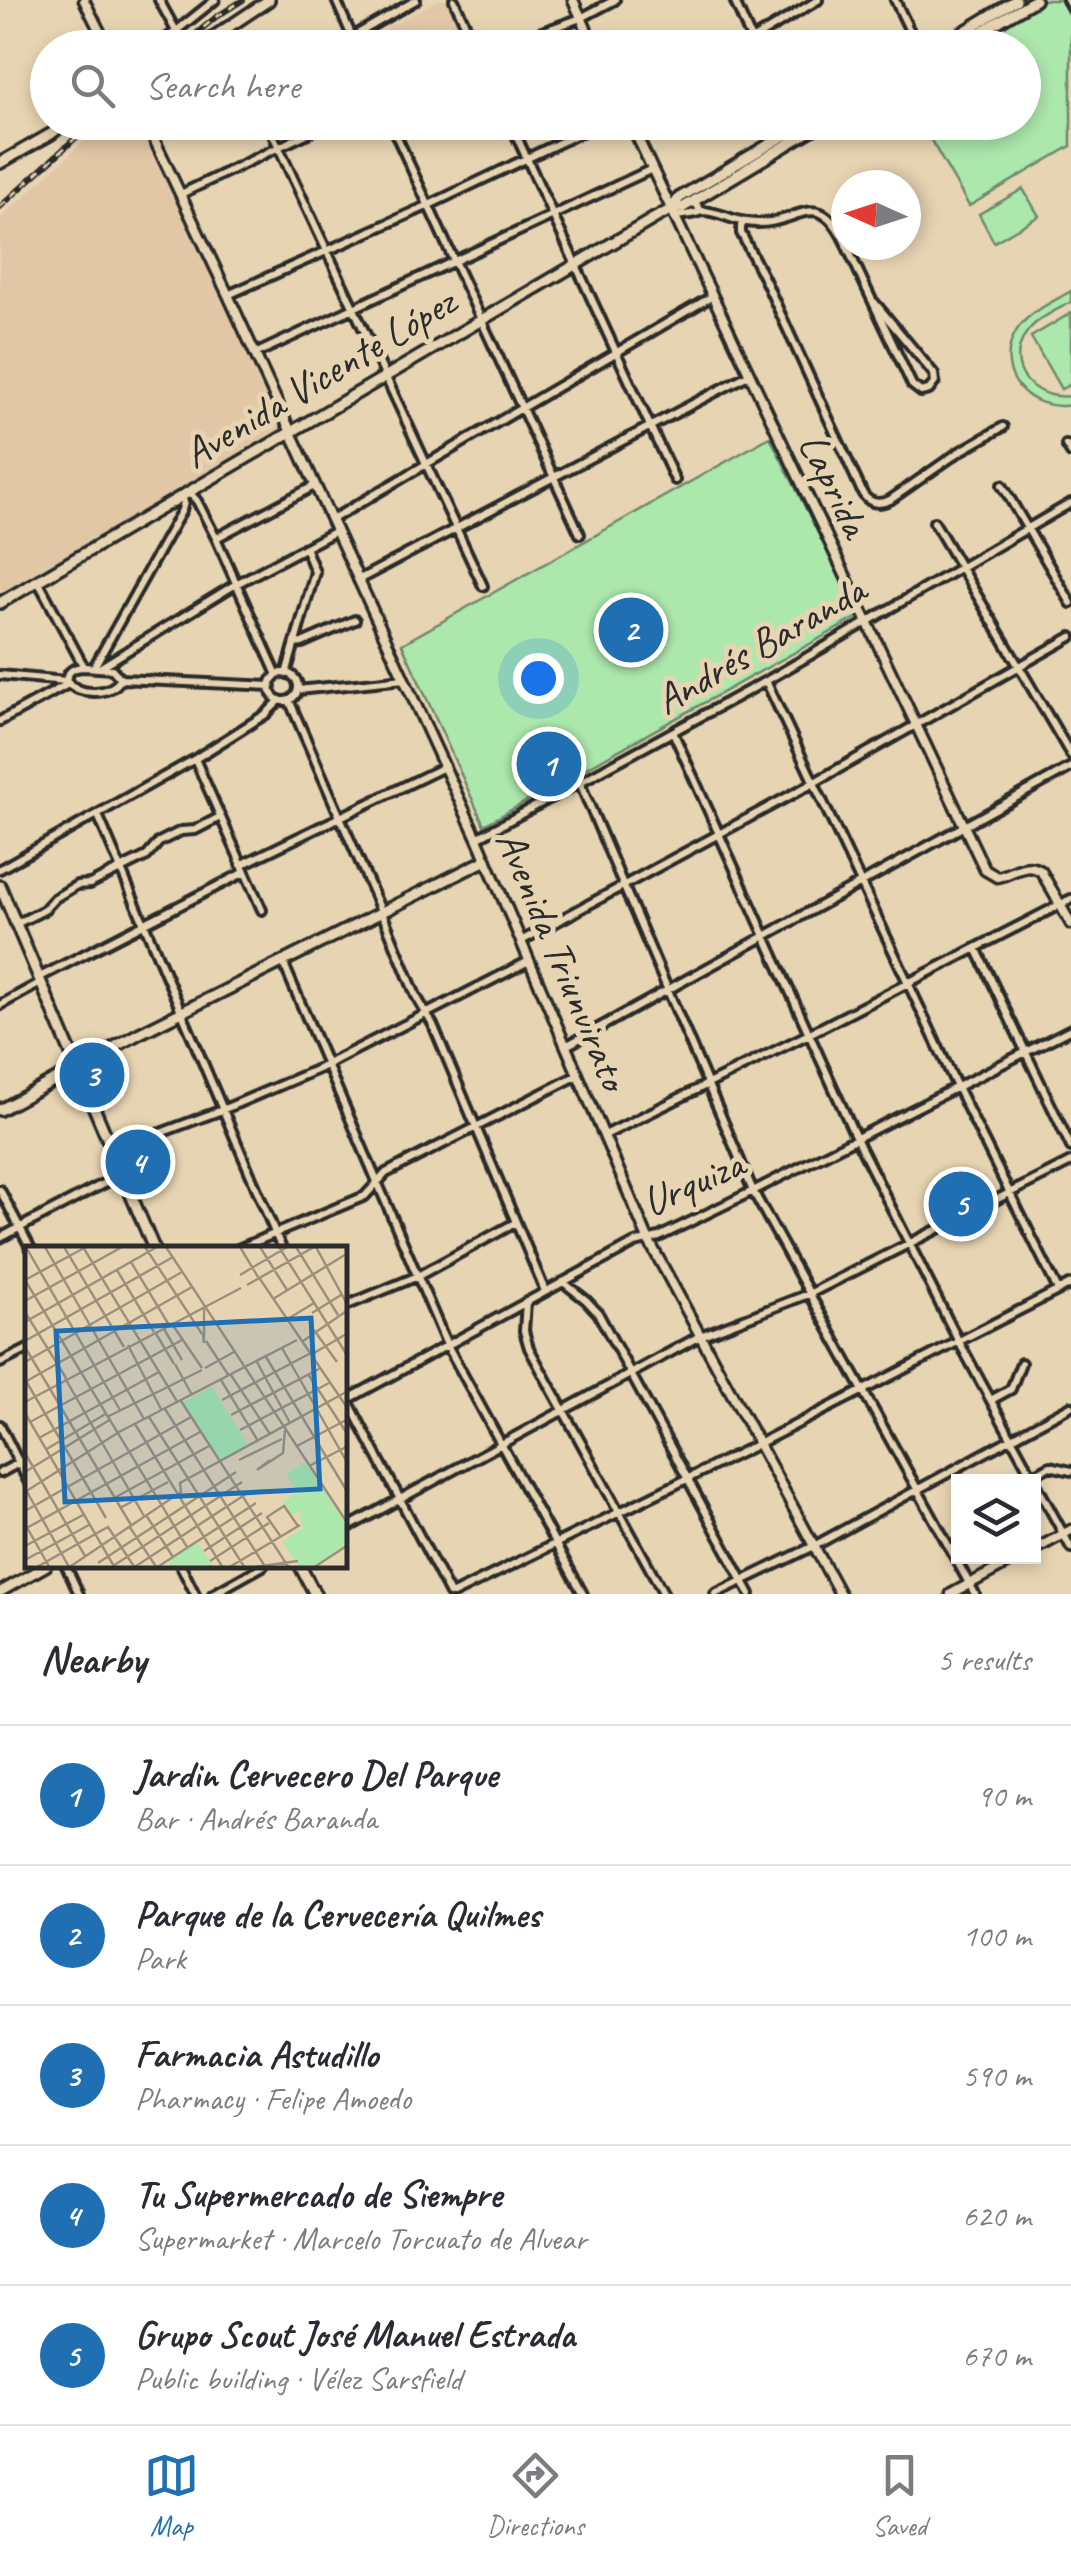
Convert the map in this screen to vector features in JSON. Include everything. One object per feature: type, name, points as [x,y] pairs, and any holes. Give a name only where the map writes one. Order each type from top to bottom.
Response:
[{"type":"main road","points":[[221,30],[269,0]]},
{"type":"main road","points":[[967,30],[1016,0]]},
{"type":"main road","points":[[984,30],[1034,0]]},
{"type":"main road","points":[[3,162],[42,140]]},
{"type":"main road","points":[[673,213],[679,198],[778,140]]},
{"type":"main road","points":[[673,213],[781,140]]},
{"type":"main road","name":"Avenida Vicente López","points":[[0,604],[576,265],[673,213]]},
{"type":"main road","points":[[0,1110],[76,1066],[486,860]]},
{"type":"main road","points":[[0,887],[153,1246]]},
{"type":"main road","points":[[302,1569],[315,1594]]},
{"type":"street","points":[[84,0],[99,30]]},
{"type":"street","points":[[159,0],[175,30]]},
{"type":"street","points":[[177,30],[215,0]]},
{"type":"street","points":[[336,0],[349,30]]},
{"type":"street","points":[[364,30],[416,0]]},
{"type":"street","points":[[454,0],[468,30]]},
{"type":"street","points":[[573,0],[587,30]]},
{"type":"street","points":[[548,30],[615,0]]},
{"type":"street","points":[[734,0],[747,30]]},
{"type":"street","points":[[774,30],[818,0]]},
{"type":"street","points":[[894,0],[909,30]]},
{"type":"street","points":[[1067,0],[1071,7]]},
{"type":"street","name":"Avenida Triunvirato","points":[[155,140],[477,838],[648,1239],[840,1594]]},
{"type":"street","points":[[275,140],[483,586]]},
{"type":"street","points":[[181,194],[293,140]]},
{"type":"street","points":[[398,140],[580,534]]},
{"type":"street","points":[[518,140],[676,480]]},
{"type":"street","points":[[228,295],[566,140]]},
{"type":"street","name":"Laprida","points":[[638,140],[988,874],[1002,876],[1026,866],[1042,871],[1071,924]]},
{"type":"street","points":[[0,149],[3,162]]},
{"type":"street","points":[[255,354],[652,169]]},
{"type":"street","points":[[694,201],[701,212]]},
{"type":"street","points":[[673,213],[720,212],[744,222],[777,222],[814,210],[831,218]]},
{"type":"street","points":[[744,222],[741,233],[862,494],[890,500],[1003,427]]},
{"type":"street","points":[[854,260],[912,386],[921,392],[929,390],[935,382],[934,374],[874,302]]},
{"type":"street","points":[[331,520],[711,297]]},
{"type":"street","points":[[358,580],[748,375]]},
{"type":"street","points":[[1002,484],[1071,602]]},
{"type":"street","points":[[216,538],[314,486]]},
{"type":"street","points":[[98,667],[182,510],[186,495],[198,501],[282,675],[294,678],[298,690]]},
{"type":"street","name":"Andrés Baranda","points":[[477,838],[674,732],[1071,503]]},
{"type":"street","points":[[934,522],[1071,755]]},
{"type":"street","points":[[98,667],[236,584],[336,532]]},
{"type":"street","points":[[0,721],[67,682],[71,670],[84,667],[112,669],[120,679],[270,686],[282,675],[295,644],[315,572],[305,547]]},
{"type":"street","points":[[38,581],[84,667]]},
{"type":"street","points":[[295,644],[355,620]]},
{"type":"street","points":[[521,942],[1071,637]]},
{"type":"street","points":[[0,675],[67,682],[83,690],[102,691],[113,688],[120,679]]},
{"type":"street","points":[[0,869],[195,759],[298,690],[404,679]]},
{"type":"street","points":[[766,680],[957,1087],[1058,1290]]},
{"type":"street","points":[[270,686],[273,695],[284,700],[340,818],[416,996],[433,1025],[545,1291]]},
{"type":"street","points":[[674,732],[856,1138],[1031,1474]]},
{"type":"street","points":[[195,759],[262,910]]},
{"type":"street","points":[[566,1046],[1071,766]]},
{"type":"street","points":[[0,1004],[243,868],[444,767]]},
{"type":"street","points":[[580,783],[753,1190],[975,1594]]},
{"type":"street","points":[[98,815],[281,1246]]},
{"type":"street","points":[[16,924],[47,908],[55,898],[77,885],[90,884],[120,870],[148,856],[159,842],[220,817]]},
{"type":"street","points":[[604,1135],[1071,899]]},
{"type":"street","points":[[976,948],[1071,1147]]},
{"type":"street","points":[[112,1151],[222,1110],[326,1064],[529,961]]},
{"type":"street","points":[[282,962],[447,1344],[583,1594]]},
{"type":"street","name":"Urquiza","points":[[348,1397],[635,1242],[659,1237],[1071,1029]]},
{"type":"street","points":[[245,1246],[365,1196],[388,1172],[578,1075]]},
{"type":"street","points":[[348,1527],[700,1336],[810,1293],[1071,1162]]},
{"type":"street","points":[[0,1238],[122,1174]]},
{"type":"street","points":[[0,1190],[29,1246]]},
{"type":"street","points":[[348,1305],[418,1276],[515,1224]]},
{"type":"street","points":[[563,1282],[593,1306],[750,1594]]},
{"type":"street","points":[[348,1402],[452,1594],[1071,1284]]},
{"type":"street","points":[[526,1302],[526,1339],[664,1594]]},
{"type":"street","points":[[0,1362],[25,1350]]},
{"type":"street","points":[[991,1400],[1011,1389],[1021,1364]]},
{"type":"street","points":[[715,1594],[814,1546],[1071,1406]]},
{"type":"street","points":[[0,1426],[25,1474]]},
{"type":"street","points":[[0,1472],[25,1460]]},
{"type":"street","points":[[1036,1474],[1050,1466],[1071,1470]]},
{"type":"street","points":[[1041,1490],[1068,1531],[1071,1548]]},
{"type":"street","points":[[1041,1546],[1068,1531]]},
{"type":"street","points":[[951,1594],[1006,1564]]},
{"type":"street","points":[[0,1592],[41,1569]]},
{"type":"street","points":[[67,1569],[79,1594]]},
{"type":"street","points":[[182,1569],[195,1594]]},
{"type":"street","points":[[214,1594],[258,1569]]},
{"type":"shaded area","points":[[438,0],[447,0],[460,30],[384,30]]},
{"type":"shaded area","points":[[86,140],[147,140],[284,434],[0,598],[0,219]]},
{"type":"green space","points":[[1043,0],[1061,0],[1071,17],[1071,146],[969,206],[931,140],[1041,140],[1041,30],[992,30]]},
{"type":"green space","points":[[1023,189],[1039,216],[994,242],[979,214]]},
{"type":"green space","points":[[1071,291],[1071,302],[1034,324],[1019,348],[1018,360],[1027,381],[1046,394],[1071,396],[1071,405],[1056,406],[1042,403],[1020,388],[1009,364],[1009,350],[1025,321]]},
{"type":"green space","points":[[1071,313],[1071,384],[1061,389],[1031,337]]},
{"type":"green space","points":[[770,437],[860,616],[484,825],[402,644]]},
{"type":"railway","points":[[200,30],[243,0]]},
{"type":"railway","points":[[0,207],[73,140]]},
{"type":"place","name":"Parque de la Cervecería Quilmes","points":[[631,630]]},
{"type":"place","name":"Jardin Cervecero Del Parque","points":[[549,764]]},
{"type":"place","name":"Farmacia Astudillo","points":[[92,1075]]},
{"type":"place","name":"Tu Supermercado de Siempre","points":[[138,1162]]},
{"type":"place","name":"Grupo Scout José Manuel Estrada","points":[[961,1204]]}]
